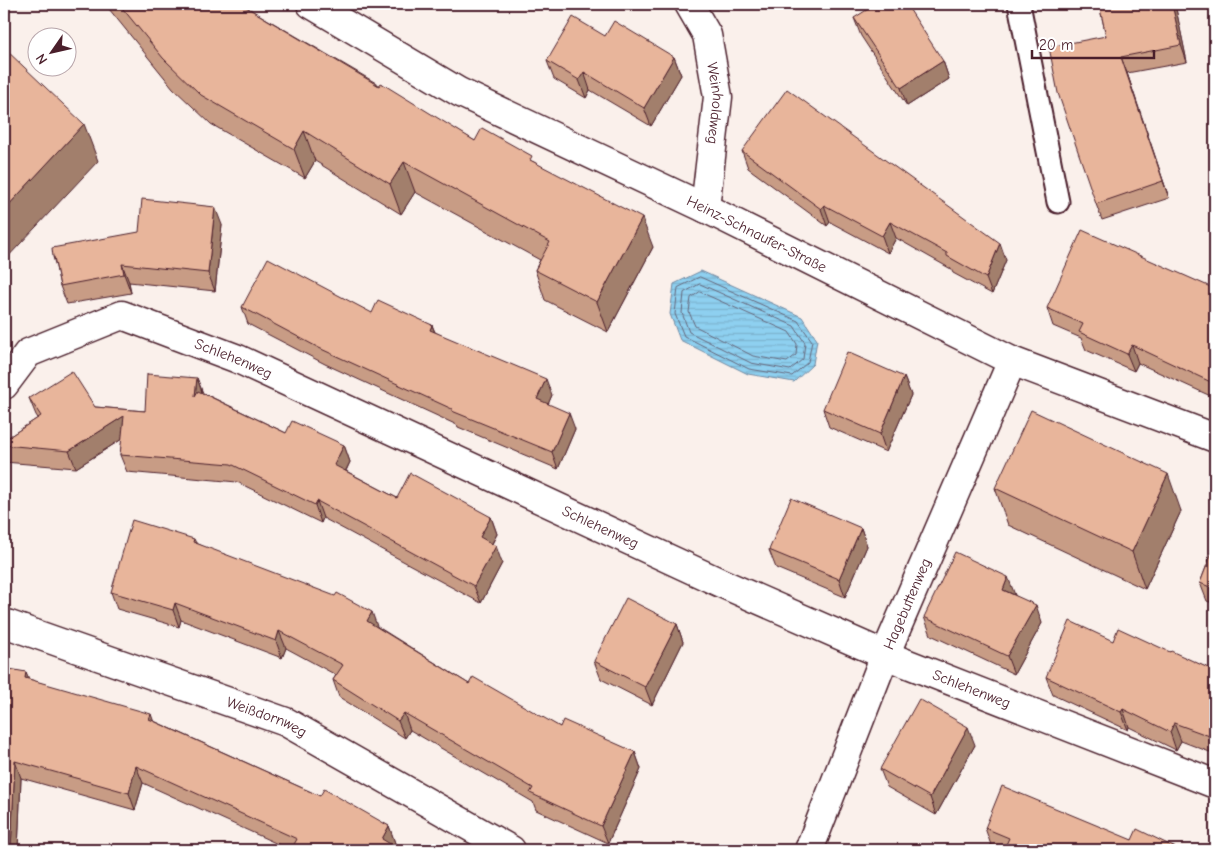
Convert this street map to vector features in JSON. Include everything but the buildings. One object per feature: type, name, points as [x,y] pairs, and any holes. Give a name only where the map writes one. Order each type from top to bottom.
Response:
[{"type":"street","name":"Heinz-Schnaufer-Straße","points":[[311,4],[459,92],[705,208],[1012,362],[1215,438]]},
{"type":"street","name":"Weinholdweg","points":[[689,4],[707,35],[718,97],[705,208]]},
{"type":"street","name":"Schlehenweg","points":[[4,386],[28,352],[122,315],[238,358],[721,583],[885,655],[1215,784]]},
{"type":"street","name":"Hagebuttenweg","points":[[809,850],[885,655],[1012,362]]},
{"type":"street","name":"Weißdornweg","points":[[4,624],[286,722],[511,850]]},
{"type":"lane","points":[[1019,4],[1058,202]]},
{"type":"water","points":[[701,271],[802,317],[817,340],[813,364],[794,382],[748,374],[680,340],[670,314],[674,284]]}]
